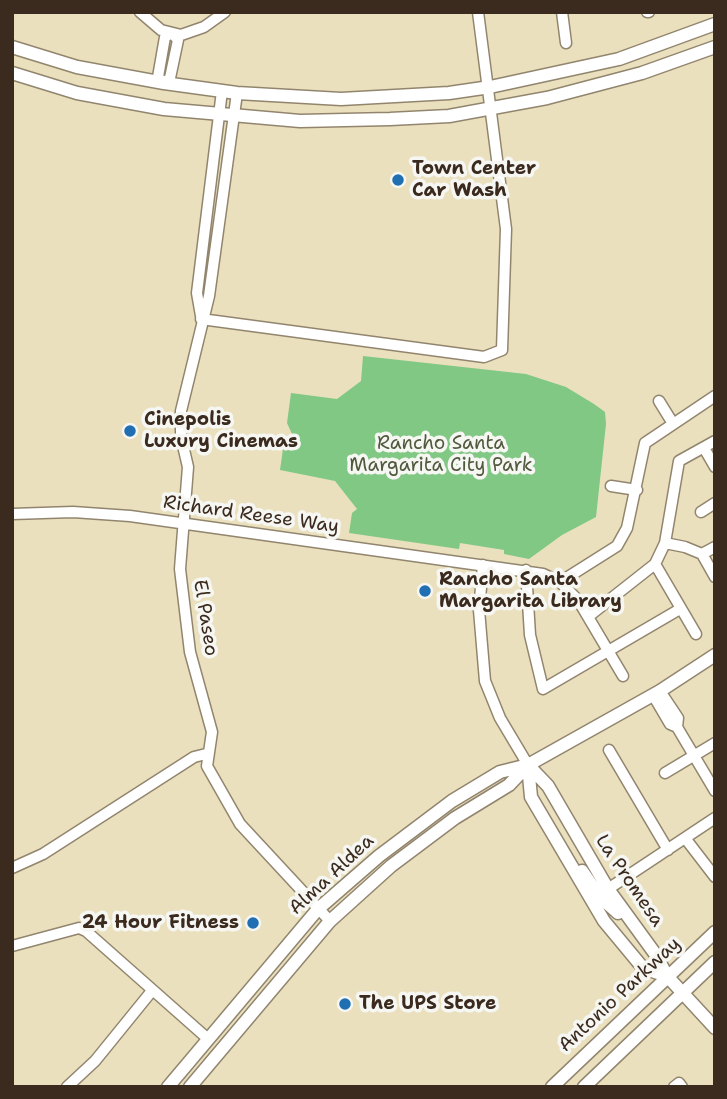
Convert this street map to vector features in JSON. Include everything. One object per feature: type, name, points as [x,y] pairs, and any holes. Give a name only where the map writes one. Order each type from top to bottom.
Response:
[{"type":"main road","points":[[12,47],[77,67],[163,83],[237,93],[341,99],[449,93],[490,87],[619,59],[715,24]]},
{"type":"main road","points":[[12,73],[115,102],[227,116],[300,121],[449,116],[491,110],[642,73],[715,47]]},
{"type":"main road","name":"Alma Aldea","points":[[168,1087],[318,909],[379,856],[452,801],[500,772],[528,765],[657,693],[715,655]]},
{"type":"main road","name":"Alma Aldea","points":[[190,1087],[330,921],[391,866],[455,818],[509,785],[528,765]]},
{"type":"main road","name":"La Promesa","points":[[528,765],[531,797],[572,869],[626,950],[643,968],[667,976]]},
{"type":"main road","name":"La Promesa","points":[[528,765],[548,786],[608,890],[656,954],[667,976]]},
{"type":"main road","points":[[572,869],[582,872],[613,911],[625,916]]},
{"type":"main road","name":"Antonio Parkway","points":[[552,1087],[564,1081],[667,976],[715,932]]},
{"type":"main road","points":[[584,1087],[715,962]]},
{"type":"main road","points":[[667,976],[715,1028]]},
{"type":"main road","points":[[179,1087],[201,1058],[207,1038]]},
{"type":"street","points":[[141,12],[153,26],[172,33],[191,33],[225,12]]},
{"type":"street","points":[[201,319],[474,356],[498,354],[504,341],[506,229],[490,87],[478,12]]},
{"type":"street","points":[[562,12],[566,43]]},
{"type":"street","points":[[163,83],[170,78],[178,40],[172,33]]},
{"type":"street","name":"El Paseo","points":[[222,91],[227,116]]},
{"type":"street","name":"El Paseo","points":[[237,93],[227,116],[197,293],[201,319],[196,359],[181,411],[181,437],[188,467],[181,522],[180,569],[190,652],[212,733],[206,754],[207,766],[240,824],[330,921]]},
{"type":"street","points":[[623,676],[589,616],[559,582],[617,546],[627,528],[645,443],[672,422],[715,396]]},
{"type":"street","points":[[659,401],[672,422]]},
{"type":"street","points":[[589,616],[655,564],[665,543],[679,461],[715,441]]},
{"type":"street","points":[[704,447],[715,467]]},
{"type":"street","points":[[611,486],[637,490]]},
{"type":"street","points":[[701,512],[715,503]]},
{"type":"street","name":"Richard Reese Way","points":[[12,514],[102,513],[181,522],[526,570],[559,582]]},
{"type":"street","points":[[665,543],[702,554],[715,577]]},
{"type":"street","points":[[702,554],[715,547]]},
{"type":"street","points":[[655,564],[696,634]]},
{"type":"street","points":[[483,565],[480,638],[485,681],[500,718],[528,765]]},
{"type":"street","points":[[526,570],[530,635],[543,689],[680,609]]},
{"type":"street","points":[[657,693],[678,718],[677,727],[715,791]]},
{"type":"street","points":[[665,773],[715,743]]},
{"type":"street","points":[[608,750],[668,850]]},
{"type":"street","points":[[12,868],[43,854],[183,764],[206,754]]},
{"type":"street","points":[[608,890],[715,818]]},
{"type":"street","points":[[685,838],[715,877]]},
{"type":"street","points":[[12,946],[79,928],[91,935],[151,992],[207,1038]]},
{"type":"street","points":[[67,1087],[95,1061],[151,992]]},
{"type":"street","points":[[674,1087],[679,1083],[682,1087]]},
{"type":"green space","name":"Rancho Santa Margarita City Park","points":[[363,356],[526,374],[566,387],[594,404],[605,412],[606,424],[596,517],[562,535],[529,559],[504,554],[504,550],[460,543],[459,549],[349,533],[352,513],[357,509],[335,481],[280,470],[284,442],[291,439],[292,434],[287,423],[291,393],[337,399],[361,381]]},
{"type":"place","name":"Town Center Car Wash","points":[[398,180]]},
{"type":"place","name":"Cinepolis Luxury Cinemas","points":[[130,431]]},
{"type":"place","name":"Rancho Santa Margarita Library","points":[[425,591]]},
{"type":"place","name":"24 Hour Fitness","points":[[253,923]]},
{"type":"place","name":"The UPS Store","points":[[345,1004]]}]
